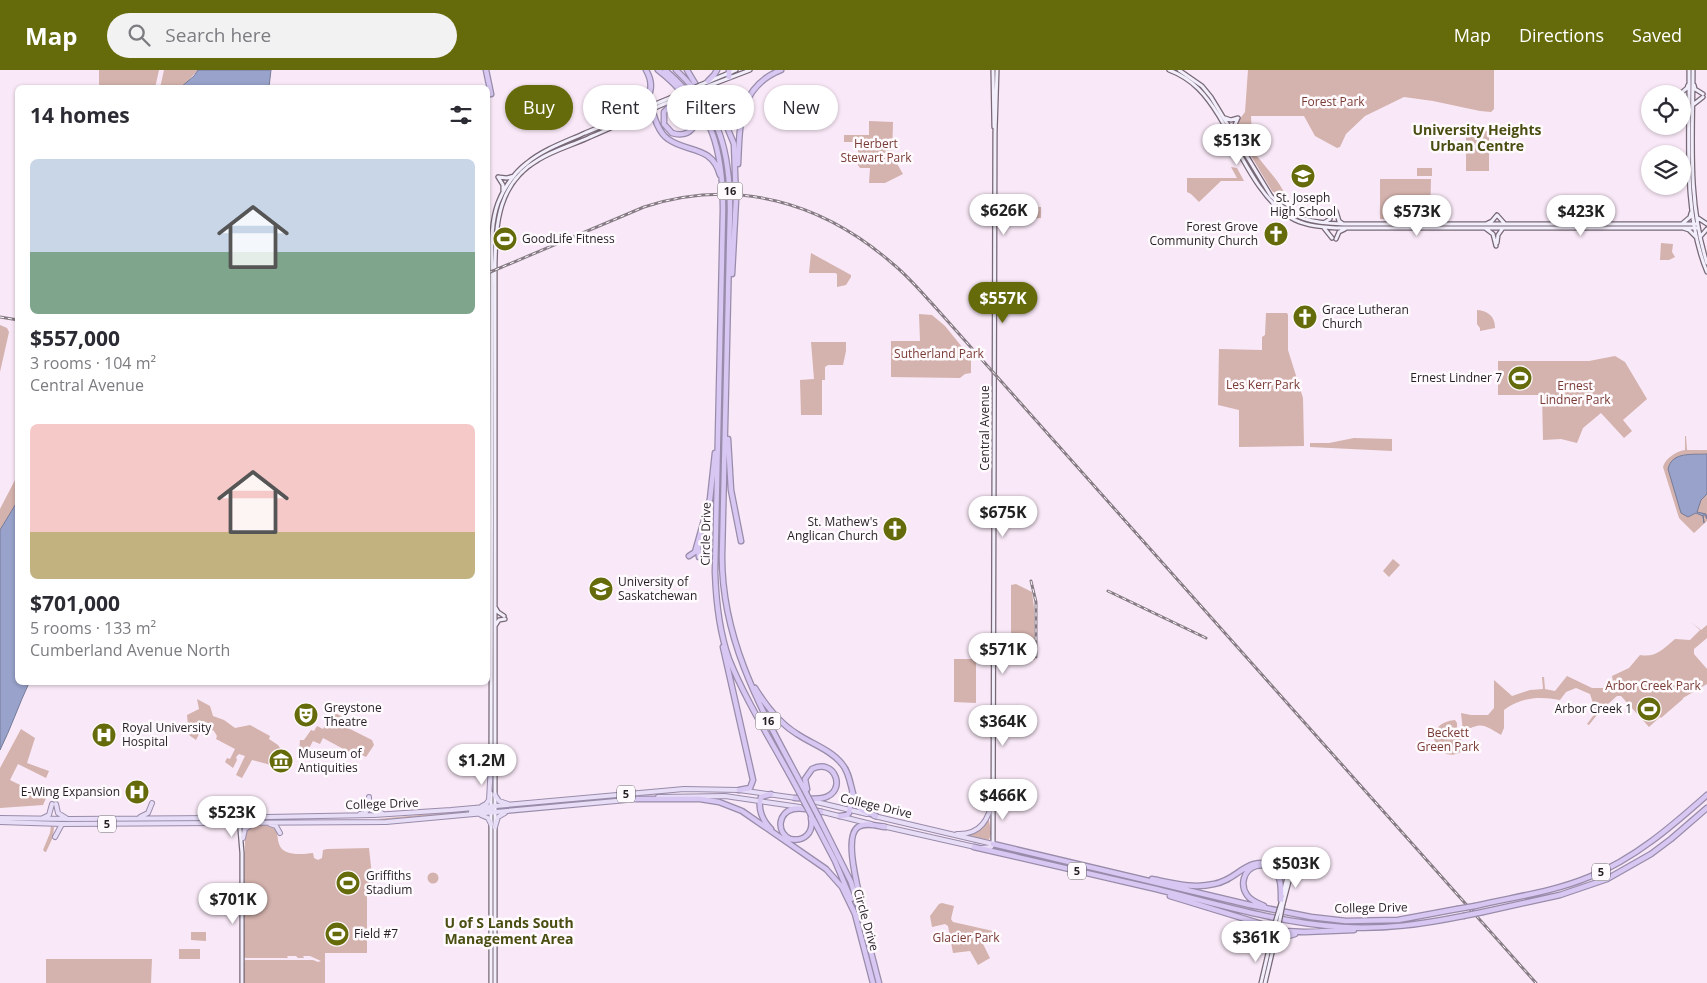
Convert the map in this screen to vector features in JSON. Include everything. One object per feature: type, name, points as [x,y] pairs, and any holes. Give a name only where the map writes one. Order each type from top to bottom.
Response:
[{"type":"highway","points":[[486,70],[489,85]]},
{"type":"highway","points":[[646,70],[651,85]]},
{"type":"highway","points":[[658,70],[675,85]]},
{"type":"highway","name":"Circle Drive","points":[[665,70],[691,96],[709,125],[722,167],[715,572],[718,616],[727,652],[742,686],[839,868],[851,898],[872,982]]},
{"type":"highway","name":"Circle Drive","points":[[676,70],[708,108],[727,156],[730,200],[722,574],[736,646],[753,691],[810,799],[820,814],[851,882],[880,981]]},
{"type":"highway","points":[[687,70],[731,135],[735,154],[736,200]]},
{"type":"highway","points":[[708,81],[717,70]]},
{"type":"highway","points":[[728,328],[740,128],[744,106],[757,85],[767,76],[781,70]]},
{"type":"highway","points":[[490,89],[491,94]]},
{"type":"highway","points":[[667,109],[664,112],[664,124],[667,127]]},
{"type":"highway","points":[[657,124],[662,134],[670,140],[710,157],[719,172],[722,190]]},
{"type":"highway","points":[[670,130],[685,134],[691,130]]},
{"type":"highway","points":[[690,556],[695,552],[711,490],[718,414]]},
{"type":"highway","points":[[726,420],[731,490],[741,538],[747,537]]},
{"type":"highway","points":[[698,539],[699,556]]},
{"type":"highway","points":[[718,616],[724,652],[753,780],[750,788],[739,790]]},
{"type":"highway","points":[[736,646],[749,678],[767,706],[790,730],[841,762],[848,773],[858,806],[876,816]]},
{"type":"highway","points":[[795,798],[820,798],[832,794],[836,788],[837,781],[832,771],[826,767],[818,766],[809,771],[805,781],[807,793]]},
{"type":"highway","points":[[840,816],[847,816],[850,810],[852,784]]},
{"type":"highway","points":[[771,794],[762,796],[760,810],[765,822],[785,842]]},
{"type":"highway","name":"College Drive","points":[[994,844],[1296,915],[1346,921],[1398,920],[1475,906],[1556,888],[1588,878],[1634,854],[1656,839],[1707,794]]},
{"type":"highway","points":[[637,799],[693,798],[719,802],[747,814],[785,842],[815,860],[828,871],[843,890],[856,916]]},
{"type":"highway","points":[[810,815],[811,829],[805,837],[794,840],[784,835],[780,825],[786,812],[798,808],[820,814]]},
{"type":"highway","name":"College Drive","points":[[974,847],[1296,921],[1340,927],[1394,927],[1463,916],[1560,895],[1606,879],[1651,854],[1707,809]]},
{"type":"highway","points":[[863,921],[851,848],[852,837],[856,829],[862,826],[885,827]]},
{"type":"highway","points":[[994,844],[997,850],[1016,857]]},
{"type":"highway","points":[[1122,874],[1186,886],[1199,886],[1216,884],[1255,863],[1267,862],[1290,869]]},
{"type":"highway","points":[[1290,869],[1266,866],[1254,867],[1245,874],[1243,885],[1248,896],[1263,906],[1296,915]]},
{"type":"highway","points":[[1266,866],[1273,869],[1278,875],[1282,902]]},
{"type":"highway","points":[[1137,885],[1258,923],[1304,932]]},
{"type":"highway","points":[[1258,923],[1265,931],[1271,947],[1282,938],[1304,932],[1394,927]]},
{"type":"main road","points":[[703,85],[736,70]]},
{"type":"main road","points":[[702,85],[729,73],[750,70]]},
{"type":"main road","points":[[991,70],[995,77]]},
{"type":"main road","points":[[995,77],[998,70]]},
{"type":"main road","points":[[1169,70],[1190,81],[1206,97],[1260,187],[1274,206],[1296,221],[1323,228],[1485,226],[1496,215],[1505,226]]},
{"type":"main road","points":[[1179,70],[1202,86],[1212,97],[1265,188],[1282,208],[1304,220],[1344,224],[1696,226]]},
{"type":"main road","points":[[1691,70],[1691,82],[1695,89],[1703,95],[1691,107],[1696,226]]},
{"type":"main road","name":"Central Avenue","points":[[994,844],[995,77]]},
{"type":"main road","points":[[1224,117],[1231,120],[1238,118],[1234,127],[1234,135]]},
{"type":"main road","points":[[493,810],[495,794],[491,430],[492,233],[495,212],[503,192],[514,176],[528,162],[546,150],[596,130]]},
{"type":"main road","points":[[490,610],[493,606],[496,233],[502,204],[517,178],[537,160],[602,130]]},
{"type":"main road","points":[[503,192],[503,185],[498,176],[505,178],[514,176]]},
{"type":"main road","points":[[1691,195],[1691,210],[1707,272]]},
{"type":"main road","points":[[1681,226],[1688,220],[1691,210]]},
{"type":"main road","points":[[1321,223],[1330,219],[1334,211],[1339,221],[1344,224]]},
{"type":"main road","points":[[1696,215],[1700,221],[1707,224]]},
{"type":"main road","points":[[1485,226],[1493,234],[1496,246],[1498,236],[1505,226]]},
{"type":"main road","points":[[1681,226],[1698,238],[1707,263]]},
{"type":"main road","points":[[1323,228],[1334,239],[1341,230],[1347,228]]},
{"type":"main road","points":[[1698,238],[1707,229]]},
{"type":"main road","points":[[491,430],[495,454]]},
{"type":"main road","points":[[493,606],[504,617],[493,627],[491,764],[493,810],[493,983]]},
{"type":"main road","points":[[490,623],[493,627]]},
{"type":"main road","points":[[474,808],[488,802],[491,764]]},
{"type":"main road","name":"College Drive","points":[[0,818],[214,818],[254,823],[413,820],[477,814],[512,805],[529,803],[673,790],[739,790],[795,798],[994,844]]},
{"type":"main road","points":[[495,794],[499,801],[512,805]]},
{"type":"main road","name":"College Drive","points":[[0,822],[62,824],[198,823],[386,815],[474,808],[512,811],[637,799],[708,796],[760,800],[820,814],[840,816],[974,847]]},
{"type":"main road","points":[[348,816],[366,812],[370,807],[369,797]]},
{"type":"main road","points":[[945,832],[960,834],[970,832],[983,825],[990,814],[993,798]]},
{"type":"main road","points":[[130,819],[145,815],[152,803]]},
{"type":"main road","points":[[413,820],[493,810],[529,803]]},
{"type":"main road","points":[[37,819],[48,815],[54,804],[59,814],[70,819]]},
{"type":"main road","points":[[376,806],[380,812],[386,815]]},
{"type":"main road","points":[[493,825],[500,816],[512,811]]},
{"type":"main road","points":[[477,814],[488,818],[493,825]]},
{"type":"main road","points":[[198,823],[214,818]]},
{"type":"main road","points":[[241,820],[243,838]]},
{"type":"main road","points":[[241,820],[242,983]]},
{"type":"main road","points":[[268,823],[276,826],[280,833],[281,826],[286,822]]},
{"type":"main road","points":[[242,853],[245,829],[254,823]]},
{"type":"main road","points":[[55,837],[62,824]]},
{"type":"main road","points":[[974,847],[988,848],[994,844]]},
{"type":"main road","points":[[1261,983],[1290,869]]},
{"type":"main road","points":[[1265,983],[1271,947]]},
{"type":"green space","points":[[99,70],[159,70],[156,85],[99,85]]},
{"type":"green space","points":[[164,70],[198,70],[184,85],[161,85]]},
{"type":"green space","name":"Forest Park","points":[[1248,70],[1494,70],[1494,109],[1491,112],[1480,111],[1404,97],[1365,116],[1346,134],[1340,147],[1337,148],[1315,136],[1304,116],[1251,116],[1254,152],[1279,184],[1287,200],[1272,191],[1235,130],[1236,124],[1245,112]]},
{"type":"green space","name":"Herbert Stewart Park","points":[[869,121],[893,122],[892,155],[903,174],[885,183],[869,183],[870,168],[860,168],[858,165],[858,142],[844,142],[844,135],[869,135]]},
{"type":"green space","points":[[1466,131],[1489,131],[1489,171],[1466,171]]},
{"type":"green space","points":[[1231,167],[1237,168],[1244,181],[1221,181],[1199,202],[1187,192],[1187,178],[1237,178]]},
{"type":"green space","points":[[1417,168],[1432,168],[1432,176],[1417,176]]},
{"type":"green space","points":[[1380,179],[1431,179],[1430,220],[1380,219]]},
{"type":"green space","points":[[998,207],[1041,207],[1041,218],[998,221]]},
{"type":"green space","points":[[1661,243],[1673,244],[1672,252],[1675,257],[1669,260],[1660,260]]},
{"type":"green space","points":[[811,253],[851,275],[846,285],[837,287],[837,274],[835,273],[809,273]]},
{"type":"green space","points":[[1477,310],[1492,317],[1495,328],[1480,331],[1477,324]]},
{"type":"green space","name":"Les Kerr Park","points":[[1266,313],[1287,313],[1288,315],[1288,350],[1303,398],[1304,446],[1239,447],[1239,410],[1218,405],[1219,349],[1262,350]]},
{"type":"green space","name":"Sutherland Park","points":[[919,314],[932,315],[945,326],[971,358],[971,373],[965,374],[960,378],[891,377],[891,341],[920,341]]},
{"type":"green space","points":[[0,325],[7,328],[9,332],[0,372]]},
{"type":"green space","points":[[811,342],[846,342],[843,365],[828,365],[825,367],[825,380],[822,380],[822,415],[801,415],[800,380],[814,379]]},
{"type":"green space","name":"Ernest Lindner Park","points":[[1615,356],[1625,362],[1647,399],[1623,420],[1632,431],[1624,438],[1601,413],[1583,428],[1577,443],[1561,439],[1543,440],[1542,395],[1498,395],[1498,361],[1589,361]]},
{"type":"green space","points":[[1685,436],[1687,450],[1707,450],[1707,454],[1682,455],[1669,465],[1688,517],[1695,514],[1701,500],[1707,494],[1707,521],[1694,533],[1679,518],[1663,467],[1671,456],[1685,450]]},
{"type":"green space","points":[[1354,438],[1392,439],[1392,451],[1310,447],[1310,443],[1329,443]]},
{"type":"green space","points":[[15,480],[15,505],[0,530],[0,509]]},
{"type":"green space","points":[[1393,559],[1400,565],[1389,577],[1383,571]]},
{"type":"green space","points":[[1016,584],[1032,592],[1035,660],[1011,660],[1011,585]]},
{"type":"green space","name":"Arbor Creek Park","points":[[1691,622],[1701,630],[1707,625],[1707,638],[1694,649],[1694,654],[1707,669],[1707,684],[1683,698],[1649,727],[1621,696],[1617,696],[1600,711],[1589,725],[1587,724],[1596,712],[1590,694],[1576,688],[1566,692],[1560,700],[1531,699],[1517,702],[1510,706],[1504,710],[1504,728],[1501,735],[1490,728],[1482,726],[1463,732],[1461,713],[1488,715],[1494,708],[1494,680],[1512,696],[1530,690],[1543,689],[1542,677],[1544,677],[1545,689],[1555,691],[1567,676],[1592,688],[1614,688],[1612,676],[1629,668],[1640,655],[1655,654],[1675,639],[1690,640],[1700,630]]},
{"type":"green space","points":[[954,659],[976,659],[976,703],[954,702]]},
{"type":"green space","points":[[197,699],[210,706],[213,716],[224,720],[235,728],[250,725],[270,736],[269,739],[278,745],[282,751],[277,761],[271,765],[252,760],[242,778],[236,775],[245,756],[239,754],[236,757],[237,760],[233,768],[225,762],[227,758],[230,759],[235,749],[216,739],[217,736],[214,731],[203,726],[196,740],[189,735],[187,715],[199,709]]},
{"type":"green space","points":[[333,712],[345,718],[342,725],[372,740],[374,745],[366,757],[354,751],[349,752],[323,738],[320,744],[313,741],[305,756],[299,753],[300,740],[304,740],[311,730],[314,731],[317,726],[323,729]]},
{"type":"green space","name":"Beckett Green Park","points":[[1455,720],[1457,731],[1465,749],[1456,754],[1447,754],[1440,751],[1434,737],[1436,729],[1443,723]]},
{"type":"green space","points":[[21,729],[35,738],[27,763],[49,771],[46,778],[18,764],[10,780],[46,798],[43,805],[0,808],[0,768]]},
{"type":"green space","points":[[486,810],[426,817],[378,819]]},
{"type":"green space","points":[[989,820],[991,833],[989,840],[967,836],[980,830]]},
{"type":"green space","points":[[254,825],[271,825],[276,828],[279,844],[285,851],[294,854],[313,853],[314,858],[318,860],[322,858],[323,850],[327,849],[369,848],[373,885],[367,895],[367,953],[325,953],[325,983],[244,983],[245,960],[321,961],[310,956],[303,956],[304,958],[296,956],[287,956],[288,958],[244,957],[245,834]]},
{"type":"green space","points":[[51,826],[54,827],[53,837],[45,852],[43,850]]},
{"type":"green space","points":[[433,872],[439,878],[433,884],[427,878]]},
{"type":"green space","name":"Glacier Park","points":[[939,904],[954,906],[951,919],[953,922],[993,931],[991,939],[983,944],[990,958],[978,965],[970,951],[953,953],[948,926],[945,924],[932,927],[930,916]]},
{"type":"green space","points":[[191,932],[206,932],[206,941],[191,940]]},
{"type":"green space","points":[[179,949],[200,949],[200,959],[179,959]]},
{"type":"green space","points":[[46,959],[152,959],[151,983],[46,983]]},
{"type":"water","points":[[198,70],[271,70],[269,85],[183,85]]},
{"type":"water","points":[[1690,454],[1707,454],[1707,494],[1701,500],[1697,512],[1706,514],[1707,519],[1703,515],[1704,523],[1703,516],[1696,513],[1688,517],[1681,513],[1668,469],[1670,463],[1678,457]]},
{"type":"water","points":[[15,505],[15,685],[28,685],[0,750],[0,530]]},
{"type":"railway","points":[[490,272],[644,207],[678,198],[712,195],[744,196],[776,201],[807,211],[837,225],[866,243],[904,274],[936,308],[1536,983]]},
{"type":"railway","points":[[0,317],[15,320]]},
{"type":"railway","points":[[1031,581],[1036,602],[1036,657]]},
{"type":"railway","points":[[1108,591],[1206,638]]},
{"type":"place","name":"St. Joseph High School","points":[[1303,176]]},
{"type":"place","name":"Forest Grove Community Church","points":[[1276,234]]},
{"type":"place","name":"GoodLife Fitness","points":[[505,239]]},
{"type":"place","name":"Grace Lutheran Church","points":[[1305,317]]},
{"type":"place","name":"Ernest Lindner 7","points":[[1520,378]]},
{"type":"place","name":"St. Mathew's Anglican Church","points":[[895,529]]},
{"type":"place","name":"University of Saskatchewan","points":[[601,589]]},
{"type":"place","name":"Arbor Creek 1","points":[[1649,709]]},
{"type":"place","name":"Greystone Theatre","points":[[306,715]]},
{"type":"place","name":"Royal University Hospital","points":[[104,735]]},
{"type":"place","name":"Museum of Antiquities","points":[[281,761]]},
{"type":"place","name":"E-Wing Expansion","points":[[137,792]]},
{"type":"place","name":"Griffiths Stadium","points":[[348,883]]},
{"type":"place","name":"Field #7","points":[[337,934]]},
{"type":"district","name":"University Heights Urban Centre","points":[[1477,138]]},
{"type":"district","name":"U of S Lands South Management Area","points":[[509,932]]}]
